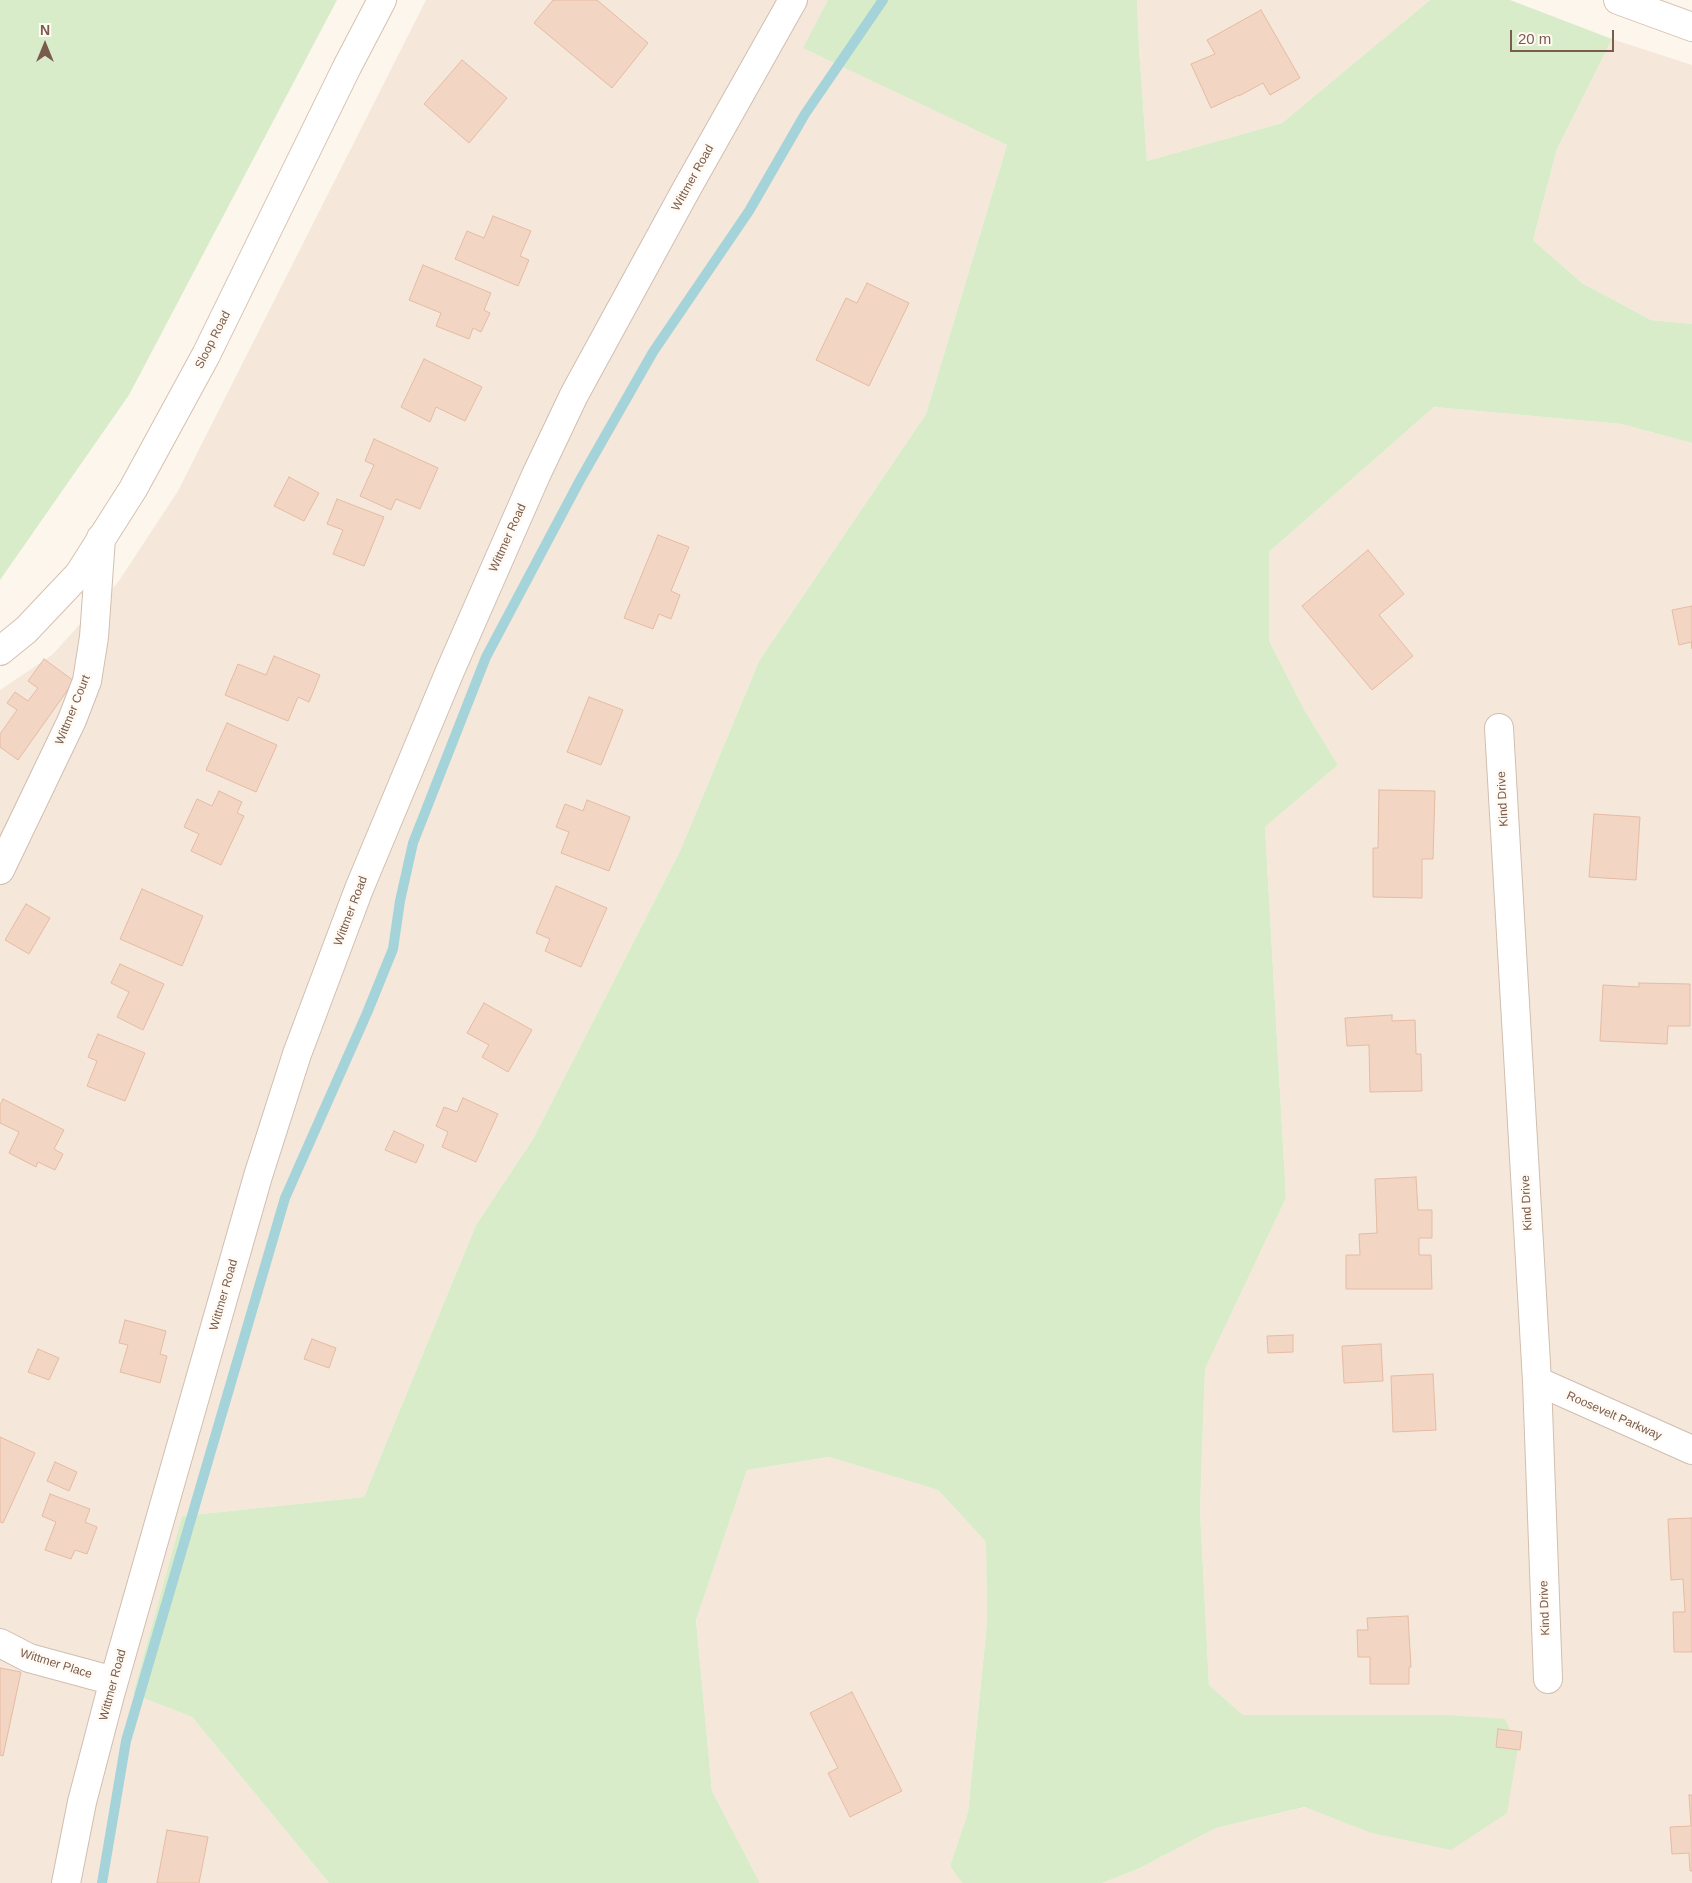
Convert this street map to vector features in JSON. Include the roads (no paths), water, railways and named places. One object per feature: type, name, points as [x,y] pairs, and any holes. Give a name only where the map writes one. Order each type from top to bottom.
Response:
[{"type":"street","name":"Sloop Road","points":[[0,651],[26,630],[79,574],[132,489],[201,363],[347,66],[382,0]]},
{"type":"street","name":"Wittmer Road","points":[[66,1883],[82,1802],[114,1681],[258,1176],[298,1054],[359,889],[454,662],[536,475],[574,395],[793,0]]},
{"type":"street","points":[[1618,0],[1692,27]]},
{"type":"street","name":"Wittmer Court","points":[[0,870],[72,720],[87,681],[94,637],[101,538]]},
{"type":"street","name":"Kind Drive","points":[[1499,728],[1537,1382],[1548,1679]]},
{"type":"street","name":"Roosevelt Parkway","points":[[1537,1382],[1692,1450]]},
{"type":"street","name":"Wittmer Place","points":[[0,1644],[29,1658],[114,1681]]},
{"type":"waterway","points":[[102,1883],[126,1741],[285,1198],[367,1013],[393,949],[400,901],[413,843],[486,657],[580,480],[653,352],[749,211],[805,114],[883,0]]}]
